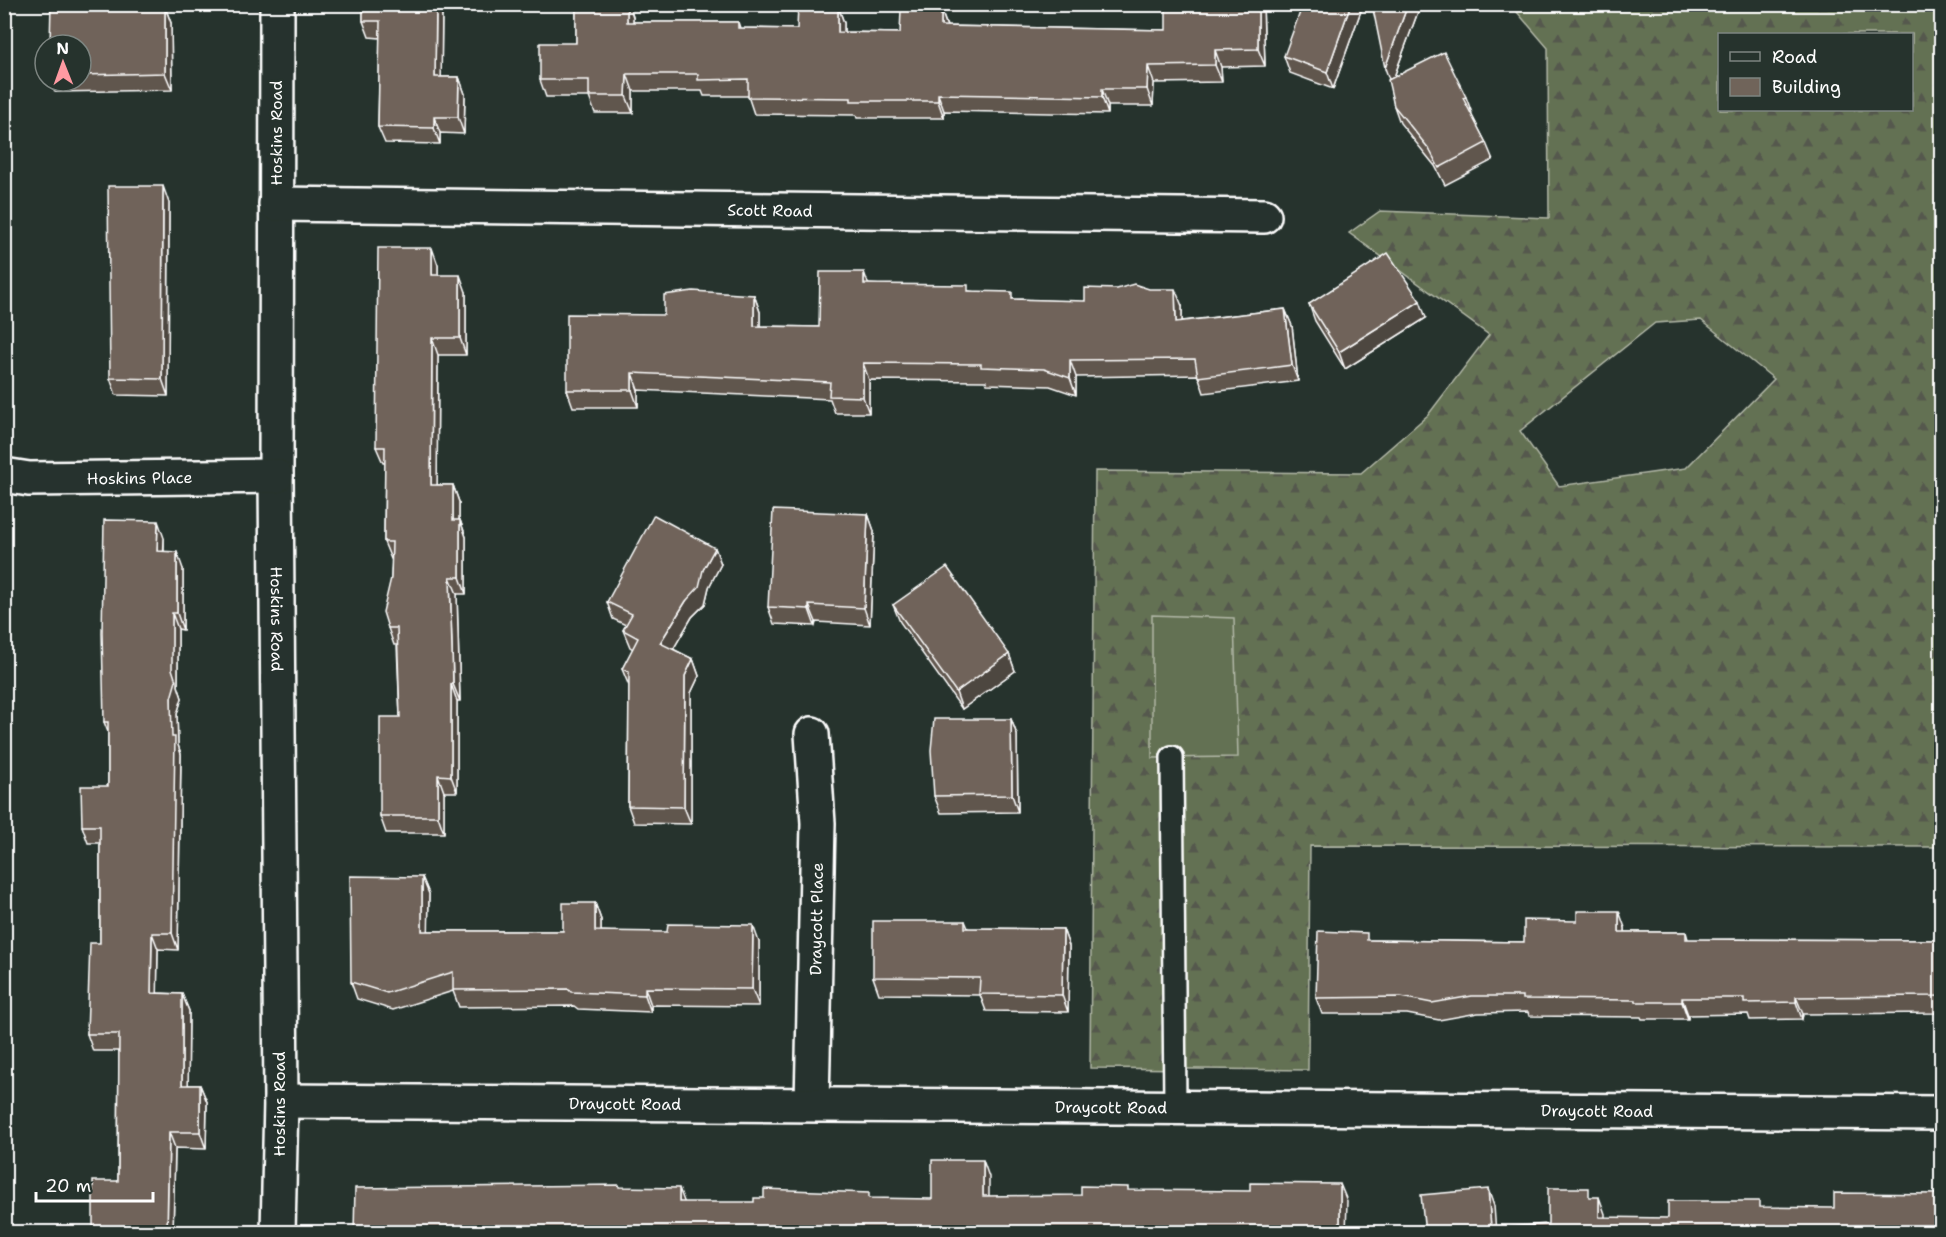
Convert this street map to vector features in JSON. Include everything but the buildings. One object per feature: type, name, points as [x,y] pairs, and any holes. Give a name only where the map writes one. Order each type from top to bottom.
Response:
[{"type":"street","name":"Hoskins Road","points":[[277,4],[276,476],[281,1101],[278,1233]]},
{"type":"street","name":"Scott Road","points":[[276,204],[1264,216]]},
{"type":"street","name":"Hoskins Place","points":[[4,476],[28,479],[276,476]]},
{"type":"street","name":"Draycott Place","points":[[812,734],[818,823],[812,1104]]},
{"type":"street","name":"Draycott Road","points":[[281,1101],[1941,1113]]},
{"type":"lane","points":[[1172,757],[1175,1106]]},
{"type":"green space","points":[[1511,5],[1941,5],[1941,847],[1310,846],[1308,1070],[1090,1068],[1095,471],[1361,473],[1428,415],[1489,335],[1349,233],[1380,211],[1549,218],[1548,48]],"holes":[[[1701,320],[1774,379],[1686,468],[1559,486],[1520,431],[1655,323]]]},
{"type":"green space","points":[[1152,615],[1234,618],[1238,757],[1152,758]]}]
